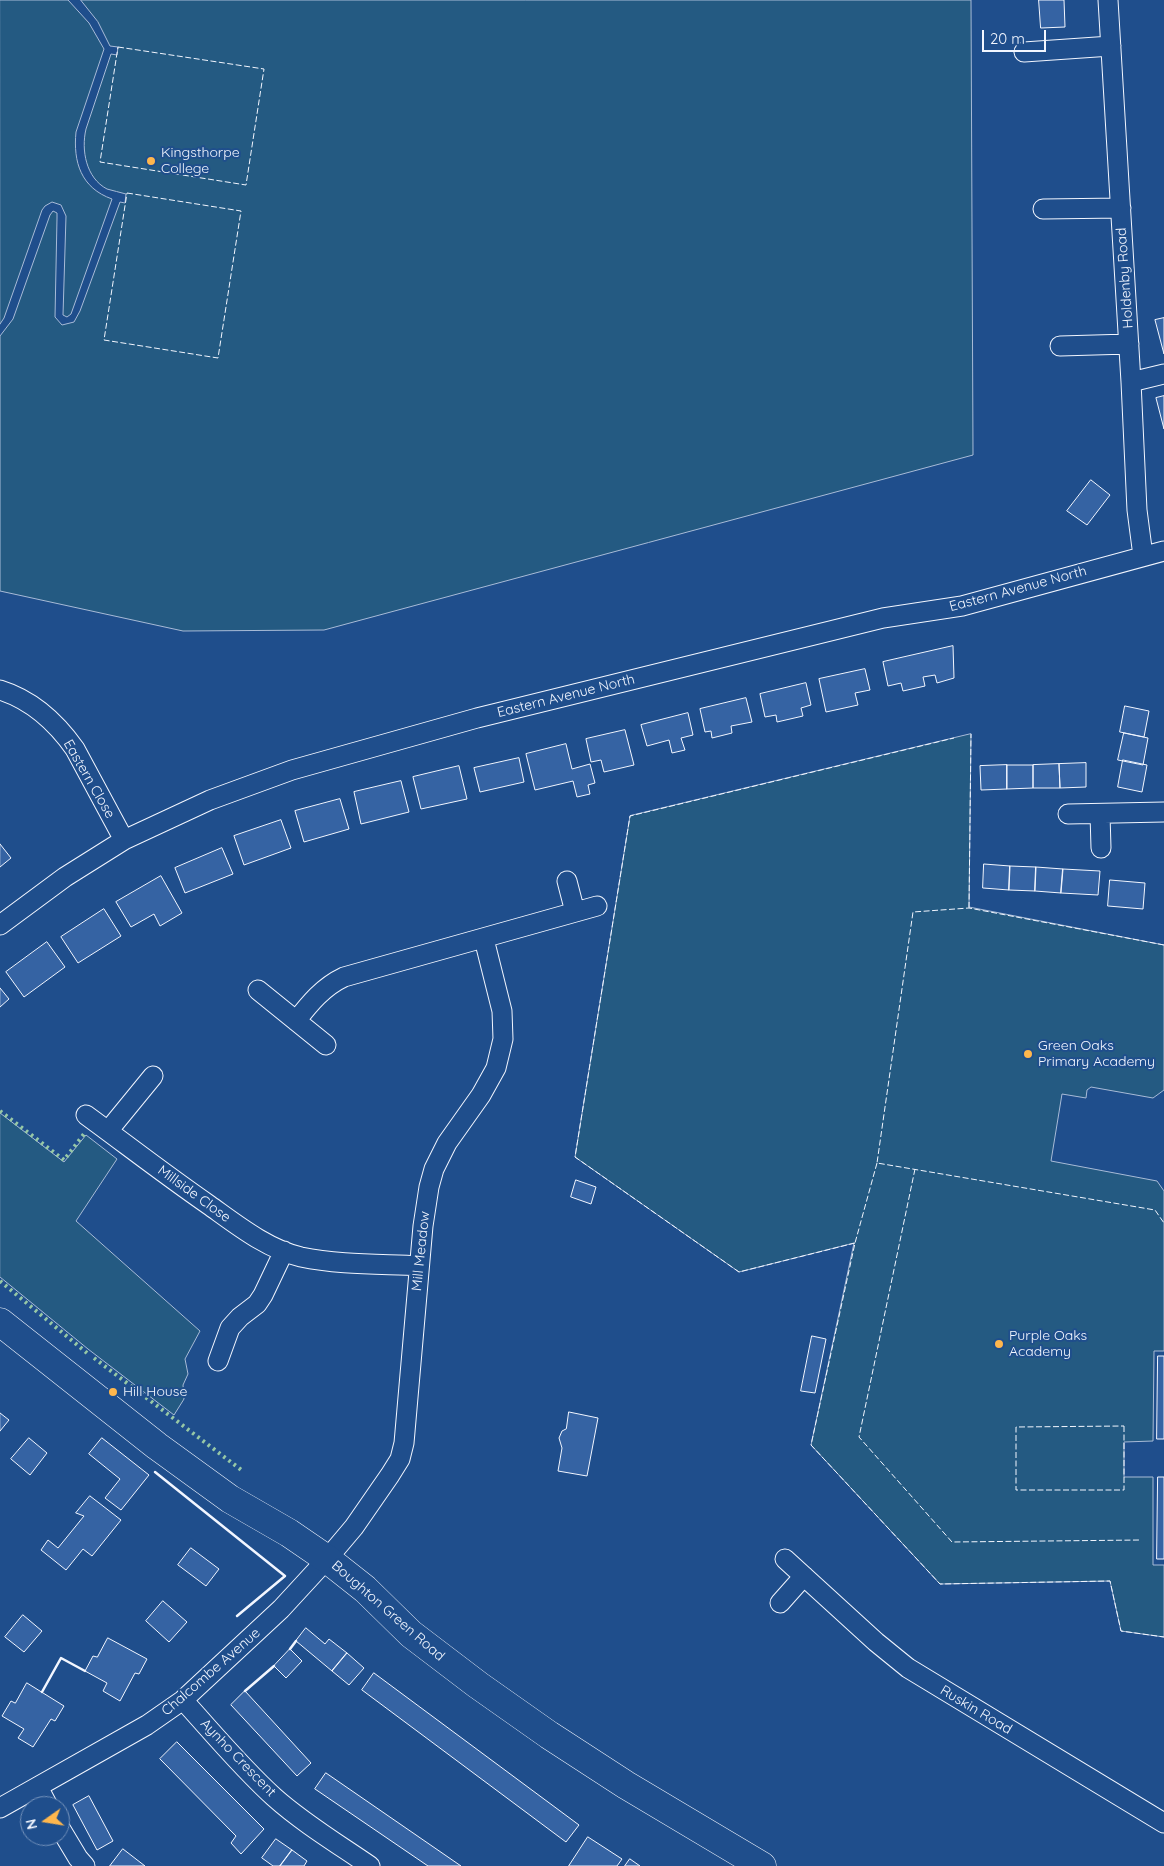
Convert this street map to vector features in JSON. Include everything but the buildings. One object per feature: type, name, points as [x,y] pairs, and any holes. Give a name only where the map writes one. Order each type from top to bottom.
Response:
[{"type":"street","name":"Holdenby Road","points":[[1108,0],[1137,510],[1143,556]]},
{"type":"street","points":[[1024,52],[1111,46]]},
{"type":"street","points":[[1043,209],[1121,208]]},
{"type":"street","points":[[1060,346],[1129,344]]},
{"type":"street","points":[[1131,382],[1164,374]]},
{"type":"street","name":"Eastern Avenue North","points":[[0,925],[65,878],[124,840],[210,800],[292,770],[423,732],[883,618],[962,606],[1164,550]]},
{"type":"street","name":"Eastern Close","points":[[0,690],[26,702],[56,724],[75,749],[124,840]]},
{"type":"street","points":[[1068,814],[1164,812]]},
{"type":"street","points":[[1100,814],[1101,848]]},
{"type":"street","points":[[567,881],[575,912]]},
{"type":"street","points":[[296,1021],[331,983],[344,977],[597,906]]},
{"type":"street","name":"Mill Meadow","points":[[327,1559],[354,1527],[400,1459],[404,1443],[424,1210],[434,1169],[447,1143],[481,1095],[496,1068],[503,1039],[502,1011],[484,939]]},
{"type":"street","points":[[258,990],[326,1045]]},
{"type":"street","points":[[108,1131],[153,1076]]},
{"type":"street","name":"Millside Close","points":[[86,1115],[234,1223],[284,1251],[301,1257],[341,1262],[419,1266]]},
{"type":"street","points":[[218,1360],[230,1328],[263,1295],[284,1251]]},
{"type":"street","name":"Boughton Green Road","points":[[0,1322],[149,1440],[230,1499],[289,1533],[327,1559],[365,1589],[411,1634],[478,1685],[626,1785],[762,1866]]},
{"type":"street","name":"Chalcombe Avenue","points":[[0,1808],[147,1725],[183,1700],[281,1609],[327,1559]]},
{"type":"street","name":"Ruskin Road","points":[[785,1559],[876,1642],[908,1668],[1164,1823]]},
{"type":"street","points":[[780,1603],[804,1576]]},
{"type":"street","name":"Aynho Crescent","points":[[183,1700],[243,1767],[276,1798],[301,1818],[370,1866]]},
{"type":"street","points":[[38,1787],[43,1796]]},
{"type":"street","points":[[70,1845],[85,1866]]},
{"type":"shaded area","points":[[0,0],[68,0],[89,23],[104,49],[76,132],[75,143],[78,163],[86,181],[101,194],[112,199],[71,314],[67,317],[63,315],[66,216],[61,205],[52,202],[42,210],[4,318],[0,324]]},
{"type":"shaded area","points":[[81,0],[971,0],[973,455],[324,630],[183,631],[0,591],[0,336],[13,319],[53,211],[57,213],[55,317],[62,325],[74,322],[80,311],[120,202],[125,203],[126,194],[107,189],[94,178],[85,154],[86,129],[111,54],[117,55],[118,47],[110,46],[98,22]]},
{"type":"shaded area","points":[[971,734],[969,907],[1164,945],[1164,1090],[1153,1098],[1091,1087],[1087,1090],[1086,1098],[1062,1094],[1051,1161],[1157,1181],[1164,1191],[1164,1351],[1154,1351],[1153,1441],[1124,1442],[1124,1477],[1153,1477],[1153,1565],[1164,1565],[1164,1637],[1121,1631],[1110,1581],[940,1584],[811,1445],[854,1243],[739,1272],[575,1157],[630,816]]},
{"type":"shaded area","points":[[0,1113],[64,1162],[86,1135],[117,1159],[76,1221],[200,1331],[185,1359],[188,1374],[183,1385],[184,1399],[174,1415],[88,1349],[0,1277]]},
{"type":"hedge","points":[[0,1111],[64,1160],[84,1134]]},
{"type":"hedge","points":[[0,1281],[87,1353]]},
{"type":"hedge","points":[[94,1358],[244,1472]]},
{"type":"fence","points":[[118,47],[264,69],[246,185],[100,162],[118,47]]},
{"type":"fence","points":[[127,193],[241,211],[218,358],[104,340],[127,193]]},
{"type":"fence","points":[[969,908],[971,734]]},
{"type":"fence","points":[[855,1243],[739,1272],[575,1157],[630,816],[954,738]]},
{"type":"fence","points":[[1164,945],[969,908],[913,912],[877,1163],[1155,1210],[1164,1223]]},
{"type":"fence","points":[[877,1163],[855,1243],[811,1445],[940,1584],[1110,1581],[1121,1631],[1164,1637]]},
{"type":"fence","points":[[915,1169],[859,1437],[952,1542],[1141,1540]]},
{"type":"fence","points":[[1124,1426],[1124,1490],[1016,1490],[1016,1427],[1124,1426]]},
{"type":"wall","points":[[155,1472],[285,1576],[237,1616]]},
{"type":"wall","points":[[290,1649],[296,1641]]},
{"type":"wall","points":[[42,1692],[61,1658],[85,1671]]},
{"type":"wall","points":[[245,1691],[274,1666]]},
{"type":"place","name":"Kingsthorpe College","points":[[151,161]]},
{"type":"place","name":"Green Oaks Primary Academy","points":[[1028,1054]]},
{"type":"place","name":"Purple Oaks Academy","points":[[999,1344]]},
{"type":"place","name":"Hill House","points":[[113,1392]]}]
